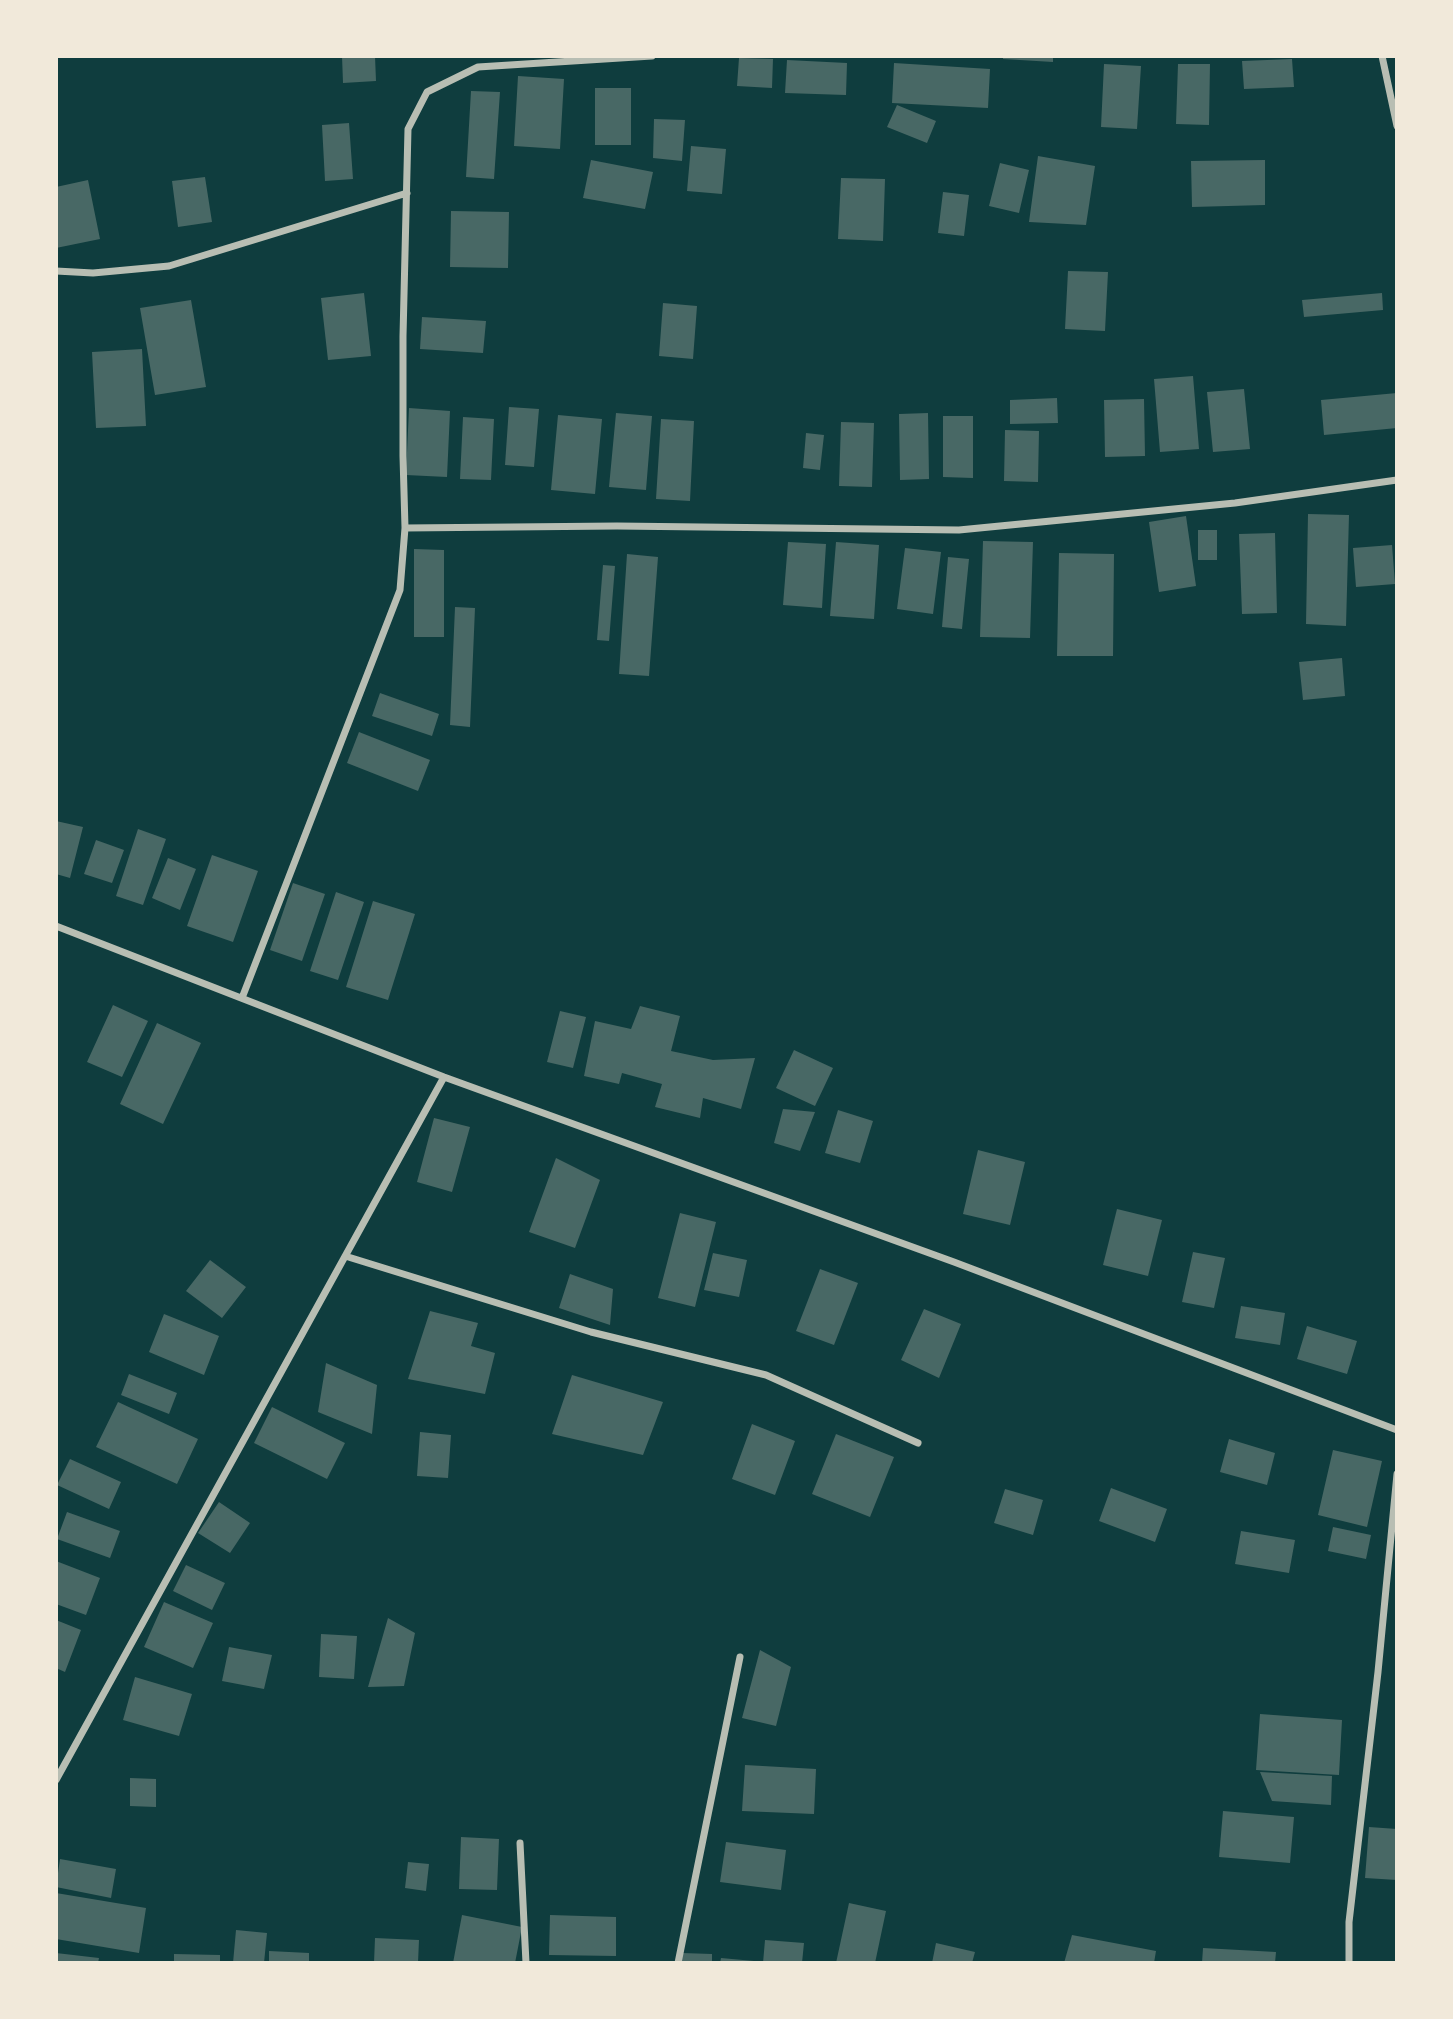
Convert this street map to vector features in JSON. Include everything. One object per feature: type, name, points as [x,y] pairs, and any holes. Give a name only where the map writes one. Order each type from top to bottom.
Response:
[{"type":"street","points":[[242,998],[400,590],[405,528],[403,349],[408,130],[427,92],[478,67],[652,56]]},
{"type":"street","points":[[1382,56],[1397,126]]},
{"type":"street","points":[[56,271],[93,273],[169,266],[407,193]]},
{"type":"street","points":[[405,528],[617,526],[959,530],[1235,503],[1397,480]]},
{"type":"street","points":[[56,926],[444,1077],[954,1262],[1397,1430]]},
{"type":"street","points":[[56,1780],[444,1077]]},
{"type":"street","points":[[345,1256],[592,1332],[766,1376],[918,1443]]},
{"type":"street","points":[[1349,1963],[1349,1922],[1378,1672],[1397,1474]]},
{"type":"street","points":[[678,1963],[740,1657]]},
{"type":"street","points":[[520,1843],[526,1963]]},
{"type":"building","points":[[342,56],[375,56],[376,81],[343,83]]},
{"type":"building","points":[[1003,56],[1053,56],[1053,62],[1003,59]]},
{"type":"building","points":[[739,58],[773,59],[772,88],[737,86]]},
{"type":"building","points":[[1292,59],[1294,87],[1244,89],[1242,61]]},
{"type":"building","points":[[787,60],[847,63],[846,95],[785,93]]},
{"type":"building","points":[[894,63],[990,69],[988,108],[892,103]]},
{"type":"building","points":[[1104,64],[1141,66],[1137,129],[1101,127]]},
{"type":"building","points":[[1178,64],[1210,64],[1209,125],[1176,124]]},
{"type":"building","points":[[518,76],[564,79],[560,149],[514,146]]},
{"type":"building","points":[[595,88],[631,88],[631,145],[595,145]]},
{"type":"building","points":[[471,91],[500,92],[494,179],[466,177]]},
{"type":"building","points":[[897,105],[936,121],[927,143],[887,127]]},
{"type":"building","points":[[654,119],[685,120],[682,161],[653,158]]},
{"type":"building","points":[[349,123],[353,179],[325,181],[322,125]]},
{"type":"building","points":[[691,146],[726,149],[722,194],[687,191]]},
{"type":"building","points":[[1038,156],[1095,166],[1086,225],[1029,222]]},
{"type":"building","points":[[591,160],[653,172],[645,209],[583,198]]},
{"type":"building","points":[[1265,160],[1265,205],[1192,207],[1191,161]]},
{"type":"building","points":[[1000,163],[1029,170],[1019,213],[989,206]]},
{"type":"building","points":[[205,177],[212,222],[178,227],[172,181]]},
{"type":"building","points":[[841,178],[885,179],[883,241],[838,239]]},
{"type":"building","points":[[88,180],[100,239],[56,248],[56,187]]},
{"type":"building","points":[[943,192],[969,195],[964,236],[938,233]]},
{"type":"building","points":[[451,211],[509,212],[508,268],[450,267]]},
{"type":"building","points":[[1068,271],[1108,272],[1105,331],[1065,329]]},
{"type":"building","points":[[364,293],[371,356],[328,360],[321,298]]},
{"type":"building","points":[[1382,293],[1383,310],[1304,317],[1302,300]]},
{"type":"building","points":[[191,300],[206,387],[155,395],[140,308]]},
{"type":"building","points":[[663,303],[697,306],[693,359],[659,356]]},
{"type":"building","points":[[422,317],[486,321],[483,353],[420,349]]},
{"type":"building","points":[[142,349],[146,426],[96,428],[92,352]]},
{"type":"building","points":[[1193,376],[1199,449],[1160,452],[1154,379]]},
{"type":"building","points":[[1244,389],[1250,449],[1213,452],[1207,392]]},
{"type":"building","points":[[1397,393],[1397,428],[1324,435],[1321,400]]},
{"type":"building","points":[[1057,398],[1058,423],[1010,424],[1010,400]]},
{"type":"building","points":[[1144,399],[1145,456],[1105,457],[1104,400]]},
{"type":"building","points":[[509,407],[539,409],[534,467],[505,465]]},
{"type":"building","points":[[409,408],[450,411],[447,477],[406,475]]},
{"type":"building","points":[[616,413],[652,416],[646,490],[609,487]]},
{"type":"building","points":[[928,413],[929,479],[900,480],[899,414]]},
{"type":"building","points":[[558,415],[602,419],[595,494],[551,490]]},
{"type":"building","points":[[943,416],[973,416],[973,478],[943,477]]},
{"type":"building","points":[[463,417],[494,419],[491,480],[460,479]]},
{"type":"building","points":[[661,419],[694,421],[690,501],[656,499]]},
{"type":"building","points":[[841,422],[874,423],[872,487],[839,486]]},
{"type":"building","points":[[1005,430],[1039,431],[1038,482],[1004,481]]},
{"type":"building","points":[[806,433],[824,435],[820,470],[803,468]]},
{"type":"building","points":[[1308,514],[1349,515],[1346,626],[1306,624]]},
{"type":"building","points":[[1186,516],[1196,586],[1159,592],[1149,522]]},
{"type":"building","points":[[1198,530],[1217,530],[1217,560],[1198,560]]},
{"type":"building","points":[[1275,533],[1277,613],[1242,614],[1239,534]]},
{"type":"building","points":[[983,541],[1033,542],[1030,638],[980,637]]},
{"type":"building","points":[[788,542],[826,544],[822,608],[783,605]]},
{"type":"building","points":[[836,542],[879,545],[874,619],[830,616]]},
{"type":"building","points":[[1392,545],[1395,584],[1356,587],[1353,548]]},
{"type":"building","points":[[905,548],[941,552],[933,614],[897,609]]},
{"type":"building","points":[[414,549],[444,550],[444,637],[414,637]]},
{"type":"building","points":[[1059,553],[1114,554],[1113,656],[1057,656]]},
{"type":"building","points":[[627,554],[658,557],[649,676],[619,674]]},
{"type":"building","points":[[948,557],[969,559],[962,629],[942,627]]},
{"type":"building","points":[[603,565],[615,566],[609,641],[597,640]]},
{"type":"building","points":[[455,607],[475,608],[470,727],[450,725]]},
{"type":"building","points":[[1342,658],[1345,696],[1303,700],[1299,662]]},
{"type":"building","points":[[380,693],[439,714],[432,736],[372,716]]},
{"type":"building","points":[[359,732],[430,760],[418,791],[347,763]]},
{"type":"building","points":[[56,821],[83,827],[70,878],[56,874]]},
{"type":"building","points":[[138,829],[166,839],[143,905],[116,896]]},
{"type":"building","points":[[96,840],[124,850],[112,883],[84,874]]},
{"type":"building","points":[[212,855],[258,871],[233,942],[187,926]]},
{"type":"building","points":[[168,858],[196,869],[180,910],[152,898]]},
{"type":"building","points":[[293,883],[325,894],[302,961],[270,950]]},
{"type":"building","points":[[336,892],[364,902],[338,980],[310,971]]},
{"type":"building","points":[[373,901],[415,914],[388,1000],[346,987]]},
{"type":"building","points":[[113,1005],[148,1021],[122,1077],[87,1062]]},
{"type":"building","points":[[640,1006],[680,1016],[671,1051],[713,1060],[755,1058],[741,1109],[703,1098],[700,1118],[655,1107],[662,1084],[622,1073],[619,1084],[584,1076],[595,1021],[631,1029]]},
{"type":"building","points":[[560,1011],[586,1017],[573,1068],[547,1062]]},
{"type":"building","points":[[157,1023],[201,1043],[163,1124],[120,1104]]},
{"type":"building","points":[[794,1050],[833,1068],[815,1106],[776,1088]]},
{"type":"building","points":[[783,1109],[815,1112],[800,1151],[774,1143]]},
{"type":"building","points":[[838,1110],[873,1121],[860,1163],[825,1153]]},
{"type":"building","points":[[434,1118],[470,1127],[452,1192],[417,1182]]},
{"type":"building","points":[[978,1150],[1025,1162],[1010,1225],[963,1214]]},
{"type":"building","points":[[556,1158],[600,1180],[575,1248],[529,1232]]},
{"type":"building","points":[[1117,1209],[1162,1220],[1148,1276],[1103,1265]]},
{"type":"building","points":[[680,1213],[716,1222],[695,1307],[658,1298]]},
{"type":"building","points":[[1193,1252],[1225,1258],[1214,1308],[1182,1302]]},
{"type":"building","points":[[713,1253],[747,1260],[739,1297],[704,1290]]},
{"type":"building","points":[[210,1260],[246,1287],[222,1318],[186,1291]]},
{"type":"building","points":[[820,1269],[858,1283],[834,1345],[796,1331]]},
{"type":"building","points":[[570,1274],[613,1289],[610,1325],[559,1308]]},
{"type":"building","points":[[1241,1306],[1285,1313],[1280,1345],[1235,1338]]},
{"type":"building","points":[[924,1309],[961,1324],[939,1378],[901,1360]]},
{"type":"building","points":[[430,1311],[478,1323],[471,1346],[495,1353],[485,1394],[408,1379]]},
{"type":"building","points":[[164,1314],[219,1336],[204,1375],[149,1352]]},
{"type":"building","points":[[1307,1326],[1357,1341],[1347,1374],[1297,1359]]},
{"type":"building","points":[[326,1363],[377,1385],[372,1434],[318,1412]]},
{"type":"building","points":[[129,1374],[177,1393],[169,1414],[121,1395]]},
{"type":"building","points":[[572,1375],[663,1402],[643,1455],[552,1434]]},
{"type":"building","points":[[118,1402],[198,1439],[177,1484],[96,1447]]},
{"type":"building","points":[[272,1407],[345,1443],[327,1479],[254,1443]]},
{"type":"building","points":[[752,1424],[795,1441],[775,1495],[732,1479]]},
{"type":"building","points":[[420,1432],[451,1435],[448,1478],[417,1476]]},
{"type":"building","points":[[836,1434],[894,1457],[870,1517],[812,1494]]},
{"type":"building","points":[[1229,1439],[1275,1453],[1267,1485],[1220,1472]]},
{"type":"building","points":[[1333,1450],[1382,1461],[1367,1527],[1318,1515]]},
{"type":"building","points":[[70,1459],[121,1482],[109,1509],[57,1485]]},
{"type":"building","points":[[1111,1488],[1167,1509],[1155,1542],[1099,1521]]},
{"type":"building","points":[[1005,1489],[1043,1500],[1033,1535],[994,1523]]},
{"type":"building","points":[[219,1502],[250,1523],[230,1553],[198,1533]]},
{"type":"building","points":[[67,1512],[120,1531],[110,1558],[57,1539]]},
{"type":"building","points":[[1333,1527],[1371,1535],[1366,1559],[1328,1551]]},
{"type":"building","points":[[1241,1531],[1295,1540],[1289,1573],[1235,1564]]},
{"type":"building","points":[[56,1561],[100,1578],[86,1615],[56,1604]]},
{"type":"building","points":[[186,1565],[225,1583],[212,1610],[173,1591]]},
{"type":"building","points":[[164,1602],[213,1623],[193,1668],[144,1647]]},
{"type":"building","points":[[388,1618],[415,1633],[404,1686],[368,1687]]},
{"type":"building","points":[[56,1620],[81,1630],[65,1672],[56,1668]]},
{"type":"building","points":[[321,1634],[357,1636],[354,1679],[319,1677]]},
{"type":"building","points":[[229,1647],[272,1655],[264,1689],[222,1681]]},
{"type":"building","points":[[760,1650],[791,1667],[776,1726],[742,1718]]},
{"type":"building","points":[[135,1677],[192,1694],[179,1736],[123,1720]]},
{"type":"building","points":[[1260,1714],[1342,1720],[1339,1775],[1256,1770]]},
{"type":"building","points":[[745,1765],[816,1769],[814,1814],[742,1811]]},
{"type":"building","points":[[1260,1772],[1332,1776],[1331,1805],[1272,1801]]},
{"type":"building","points":[[130,1778],[156,1779],[156,1807],[130,1806]]},
{"type":"building","points":[[1223,1811],[1294,1817],[1290,1863],[1219,1857]]},
{"type":"building","points":[[1369,1827],[1397,1829],[1397,1880],[1365,1878]]},
{"type":"building","points":[[461,1837],[499,1839],[497,1890],[459,1889]]},
{"type":"building","points":[[726,1842],[786,1850],[781,1890],[720,1882]]},
{"type":"building","points":[[60,1859],[116,1869],[111,1898],[56,1887]]},
{"type":"building","points":[[408,1862],[429,1864],[426,1891],[405,1888]]},
{"type":"building","points":[[56,1893],[146,1908],[139,1953],[56,1939]]},
{"type":"building","points":[[849,1903],[886,1911],[875,1963],[836,1963]]},
{"type":"building","points":[[462,1915],[522,1927],[515,1963],[453,1963]]},
{"type":"building","points":[[550,1915],[616,1917],[616,1956],[549,1955]]},
{"type":"building","points":[[236,1930],[267,1933],[264,1963],[233,1963]]},
{"type":"building","points":[[1072,1935],[1156,1951],[1154,1963],[1064,1963]]},
{"type":"building","points":[[375,1938],[419,1940],[418,1963],[374,1963]]},
{"type":"building","points":[[765,1940],[804,1943],[802,1963],[763,1963]]},
{"type":"building","points":[[936,1943],[975,1952],[972,1963],[932,1963]]},
{"type":"building","points":[[1203,1948],[1276,1952],[1275,1963],[1202,1963]]},
{"type":"building","points":[[269,1951],[309,1953],[309,1963],[269,1963]]},
{"type":"building","points":[[56,1953],[99,1958],[98,1963],[56,1963]]},
{"type":"building","points":[[682,1953],[712,1954],[712,1963],[682,1963]]},
{"type":"building","points":[[174,1954],[220,1955],[220,1963],[174,1963]]},
{"type":"building","points":[[721,1958],[754,1961],[754,1963],[720,1963]]}]
